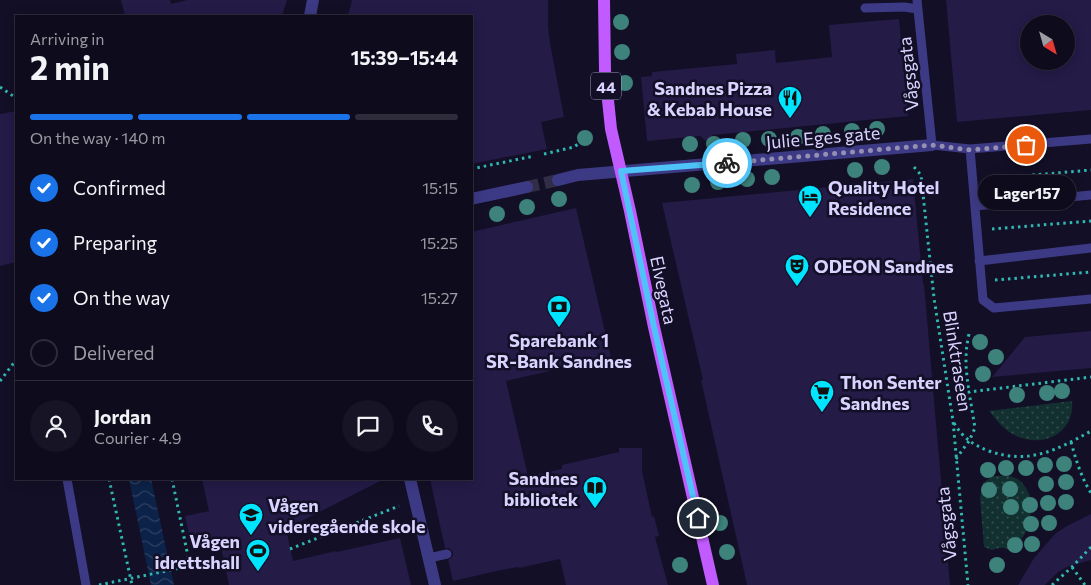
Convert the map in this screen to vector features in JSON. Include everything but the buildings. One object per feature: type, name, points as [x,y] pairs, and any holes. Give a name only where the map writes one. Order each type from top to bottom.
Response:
[{"type":"main road","name":"Elvegata","points":[[604,0],[604,71],[611,129],[713,585]]},
{"type":"street","points":[[310,15],[314,0]]},
{"type":"street","name":"Julie Eges gate","points":[[558,180],[578,175],[932,145]]},
{"type":"street","points":[[473,199],[527,187]]},
{"type":"street","points":[[410,480],[435,585]]},
{"type":"lane","points":[[865,8],[918,5]]},
{"type":"lane","name":"Vågsgata","points":[[918,5],[932,145]]},
{"type":"lane","name":"Julie Eges gate","points":[[932,145],[970,150],[1091,139]]},
{"type":"lane","points":[[970,150],[983,300],[994,308],[1091,299]]},
{"type":"lane","points":[[975,206],[1091,195]]},
{"type":"lane","points":[[979,261],[1091,248]]},
{"type":"lane","points":[[67,480],[86,585]]},
{"type":"lane","points":[[429,558],[447,554]]},
{"type":"path","points":[[0,87],[15,97]]},
{"type":"path","points":[[544,154],[574,147],[582,141],[582,131]]},
{"type":"path","points":[[473,169],[534,156]]},
{"type":"path","name":"Blinktraseen","points":[[914,167],[921,175],[934,298],[952,422],[969,441],[982,448],[1014,457],[1048,452],[1091,431]]},
{"type":"path","points":[[986,179],[1091,170]]},
{"type":"path","points":[[991,229],[1091,221]]},
{"type":"path","points":[[996,280],[1091,272]]},
{"type":"path","points":[[956,460],[976,428],[965,362],[969,334]]},
{"type":"path","points":[[0,381],[15,361]]},
{"type":"path","points":[[970,392],[1091,377]]},
{"type":"path","name":"Vågsgata","points":[[952,422],[968,585]]},
{"type":"path","points":[[1071,442],[1083,480],[1091,493]]},
{"type":"path","points":[[109,480],[132,585]]},
{"type":"path","points":[[172,480],[190,566]]},
{"type":"path","points":[[290,548],[399,506]]},
{"type":"path","points":[[1052,585],[1072,568],[1091,547]]},
{"type":"path","points":[[98,585],[190,566],[224,563]]},
{"type":"path","points":[[1072,568],[1085,585]]},
{"type":"green space","points":[[1072,401],[1068,423],[1061,431],[1043,440],[1021,438],[1011,433],[989,411]]},
{"type":"green space","points":[[993,476],[1009,476],[1021,482],[1027,489],[1033,506],[1027,531],[1015,551],[1004,548],[992,550],[984,547],[980,498],[983,483]]},
{"type":"water","points":[[129,480],[151,480],[174,585],[151,585]]},
{"type":"tunnel","points":[[527,187],[558,180]]},
{"type":"way so far","points":[[727,163],[932,145],[970,150],[1026,145]]},
{"type":"place","name":"Sandnes Pizza & Kebab House","points":[[790,119]]},
{"type":"place","name":"Lager157","points":[[1026,145]]},
{"type":"place","name":"Quality Hotel Residence","points":[[810,218]]},
{"type":"place","name":"ODEON Sandnes","points":[[797,287]]},
{"type":"place","name":"Sparebank 1 SR-Bank Sandnes","points":[[559,328]]},
{"type":"place","name":"Thon Senter Sandnes","points":[[822,413]]},
{"type":"place","name":"Sandnes bibliotek","points":[[595,509]]},
{"type":"place","name":"Vågen videregående skole","points":[[251,536]]},
{"type":"place","name":"Vågen idrettshall","points":[[258,572]]},
{"type":"route","points":[[698,518],[654,327],[621,171],[727,163]]}]
